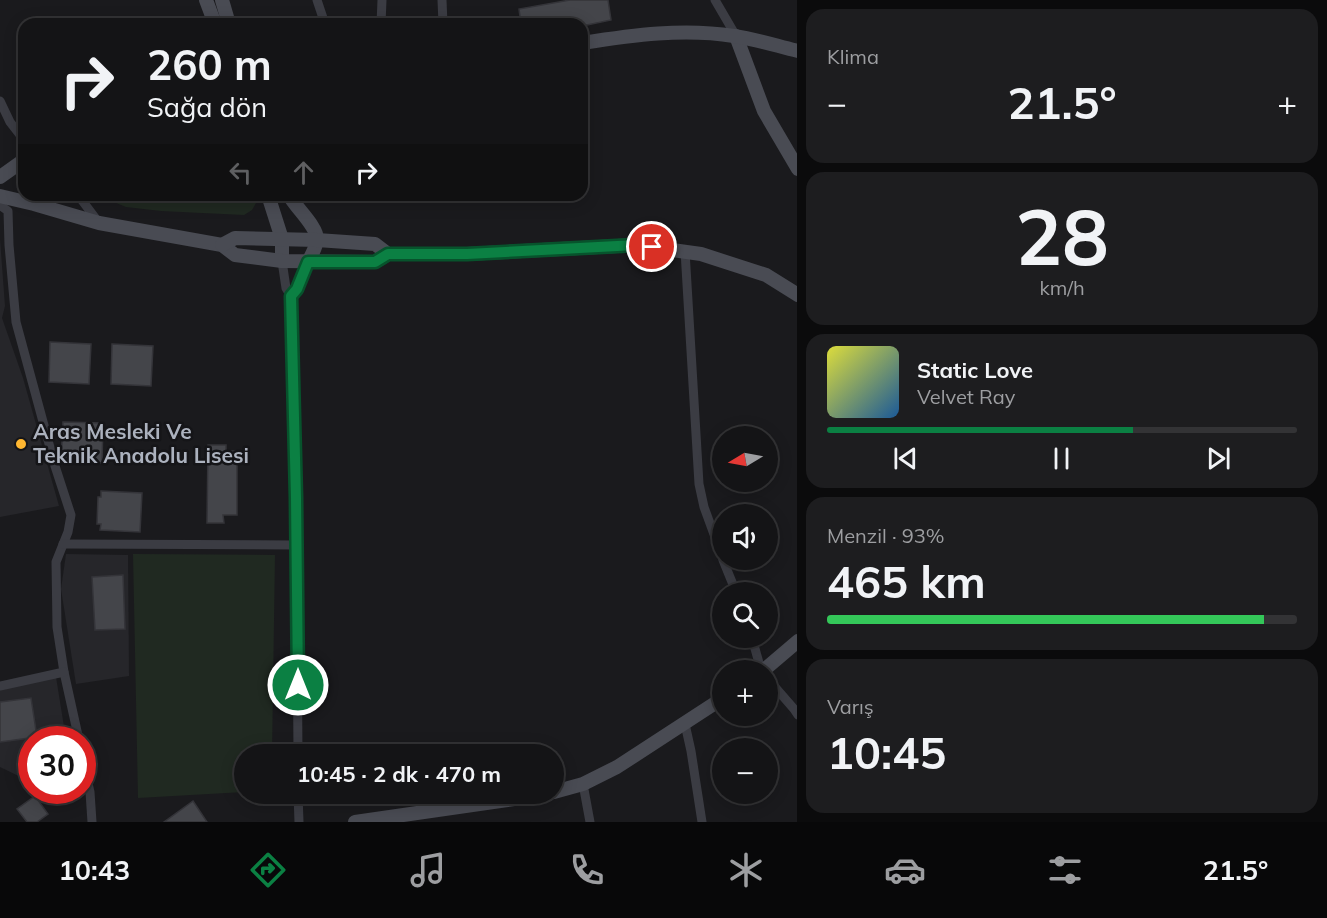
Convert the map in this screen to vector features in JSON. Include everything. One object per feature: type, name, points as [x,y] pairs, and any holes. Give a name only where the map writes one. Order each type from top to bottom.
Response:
[{"type":"street","points":[[206,0],[212,18]]},
{"type":"street","points":[[222,0],[227,18]]},
{"type":"street","points":[[317,0],[323,18]]},
{"type":"street","points":[[381,18],[382,0]]},
{"type":"street","points":[[442,0],[443,18]]},
{"type":"street","points":[[715,0],[736,36],[764,111],[797,167]]},
{"type":"street","points":[[588,42],[688,32],[736,36],[797,51]]},
{"type":"street","points":[[0,101],[10,122],[18,132]]},
{"type":"street","points":[[0,177],[18,164]]},
{"type":"street","points":[[0,196],[18,200]]},
{"type":"street","points":[[21,201],[99,224],[222,245],[235,255],[282,261],[375,262],[388,254],[467,254],[636,245],[700,254],[766,275],[797,294]]},
{"type":"street","points":[[82,201],[99,224]]},
{"type":"street","points":[[270,201],[282,239],[286,288],[291,296],[297,545],[298,744]]},
{"type":"street","points":[[291,296],[297,289],[317,240],[313,228],[292,201]]},
{"type":"street","points":[[0,205],[8,211],[16,322],[71,516],[68,532],[56,562],[57,627],[76,726]]},
{"type":"street","points":[[222,245],[235,238],[317,240],[375,244],[388,254]]},
{"type":"street","points":[[685,251],[699,484],[712,529]]},
{"type":"street","points":[[63,544],[297,545]]},
{"type":"street","points":[[775,660],[797,642]]},
{"type":"street","points":[[0,686],[64,672]]},
{"type":"street","points":[[778,691],[797,714]]},
{"type":"street","points":[[564,789],[583,784],[617,766],[712,706]]},
{"type":"street","points":[[685,724],[702,822]]},
{"type":"street","points":[[583,784],[590,822]]},
{"type":"street","points":[[91,804],[92,822]]},
{"type":"street","points":[[298,804],[299,822]]},
{"type":"street","points":[[355,822],[419,817],[492,804]]},
{"type":"shaded area","points":[[112,201],[255,201],[256,203],[252,210],[244,215],[126,207]]},
{"type":"shaded area","name":"Aras Mesleki Ve Teknik Anadolu Lisesi","points":[[0,239],[5,306],[2,318],[23,378],[59,506],[0,517]]},
{"type":"shaded area","points":[[66,554],[128,555],[129,676],[76,684],[61,589]]},
{"type":"shaded area","points":[[133,554],[275,555],[272,744],[234,744],[234,793],[138,798]]},
{"type":"shaded area","points":[[56,677],[64,726],[18,726],[18,776],[0,767],[0,687]]},
{"type":"building","points":[[570,0],[608,0],[611,20],[588,25],[588,18],[520,18],[519,9]]},
{"type":"building","points":[[50,342],[91,344],[89,384],[49,382]]},
{"type":"building","points":[[112,344],[153,346],[151,386],[111,384]]},
{"type":"building","points":[[63,422],[103,423],[102,463],[61,462]]},
{"type":"building","points":[[208,445],[226,445],[226,451],[237,451],[237,515],[223,515],[224,523],[207,523]]},
{"type":"building","points":[[101,491],[142,493],[140,532],[100,530],[101,524],[97,524],[98,497],[101,497]]},
{"type":"building","points":[[123,575],[125,629],[95,630],[92,577]]},
{"type":"building","points":[[31,698],[35,726],[18,726],[18,740],[0,742],[0,702]]},
{"type":"building","points":[[193,801],[207,822],[164,822]]},
{"type":"building","points":[[24,804],[41,804],[48,814],[37,822],[27,822],[17,809]]},
{"type":"place","name":"Aras Mesleki Ve Teknik Anadolu Lisesi","points":[[21,444]]},
{"type":"route","points":[[298,685],[291,296],[297,289],[308,262],[375,262],[388,254],[467,254],[636,245],[652,247]]}]
